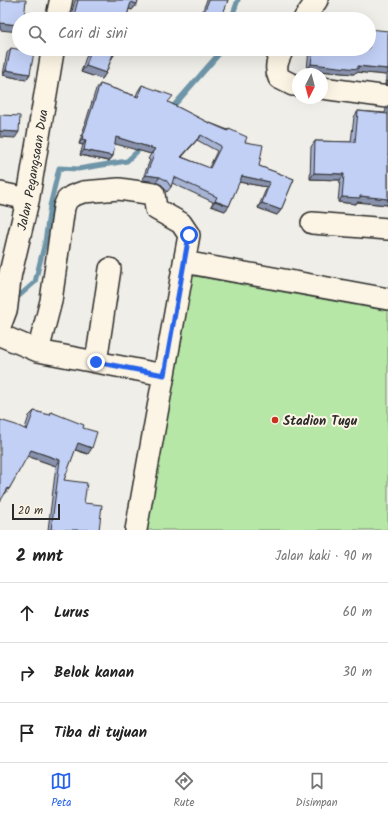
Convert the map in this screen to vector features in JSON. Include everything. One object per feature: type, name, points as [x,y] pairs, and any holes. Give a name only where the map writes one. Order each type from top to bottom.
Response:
[{"type":"main road","points":[[59,12],[61,0]]},
{"type":"main road","name":"Jalan Pegangsaan Dua","points":[[3,306],[28,199],[52,56]]},
{"type":"street","points":[[309,12],[317,0]]},
{"type":"street","points":[[280,56],[276,65],[276,71],[279,78],[292,84]]},
{"type":"street","points":[[328,89],[388,97]]},
{"type":"street","points":[[38,351],[50,301],[64,207],[67,200],[72,196],[83,192],[119,189],[154,194],[156,209],[181,223],[189,235],[136,530]]},
{"type":"street","points":[[0,193],[28,199]]},
{"type":"street","points":[[312,223],[388,229]]},
{"type":"street","points":[[184,262],[388,299]]},
{"type":"street","points":[[96,362],[110,269]]},
{"type":"street","points":[[3,306],[38,351],[164,375]]},
{"type":"green space","name":"Stadion Tugu","points":[[189,275],[388,311],[388,530],[143,530]]},
{"type":"building","points":[[0,0],[26,0],[25,12],[12,12],[12,24],[0,23]]},
{"type":"building","points":[[78,0],[138,0],[137,4],[131,2],[128,12],[75,12]]},
{"type":"building","points":[[209,0],[228,0],[224,12],[204,12]]},
{"type":"building","points":[[376,30],[388,31],[388,69],[358,66],[358,69],[311,64],[312,56],[376,56]]},
{"type":"building","points":[[11,48],[12,56],[33,56],[30,74],[6,70]]},
{"type":"building","points":[[89,56],[112,56],[106,73],[86,66]]},
{"type":"building","points":[[100,84],[138,97],[142,85],[173,96],[168,102],[205,121],[247,137],[245,142],[263,145],[259,166],[294,179],[281,210],[262,203],[270,182],[242,176],[229,206],[215,201],[217,197],[174,177],[171,187],[166,180],[160,177],[146,175],[154,155],[152,153],[155,149],[116,137],[113,156],[84,150],[86,140],[82,139]],"holes":[[[201,135],[221,146],[210,168],[181,157]]]},
{"type":"building","points":[[358,111],[388,114],[388,199],[360,196],[360,198],[342,197],[344,174],[314,173],[315,141],[355,142]]},
{"type":"building","points":[[0,115],[20,116],[19,132],[0,131]]},
{"type":"building","points":[[34,411],[50,415],[51,412],[84,425],[83,428],[97,432],[92,448],[78,443],[64,480],[87,483],[84,503],[102,505],[99,530],[51,530],[60,460],[31,450],[0,502],[0,420],[27,430]]},
{"type":"waterway","points":[[234,12],[238,0]]},
{"type":"waterway","points":[[170,110],[217,56]]},
{"type":"waterway","points":[[13,297],[18,297],[35,282],[45,242],[50,206],[59,168],[78,169],[127,161],[143,146]]},
{"type":"place","name":"Stadion Tugu","points":[[275,420]]},
{"type":"route","points":[[96,362],[164,375],[189,235]]}]
